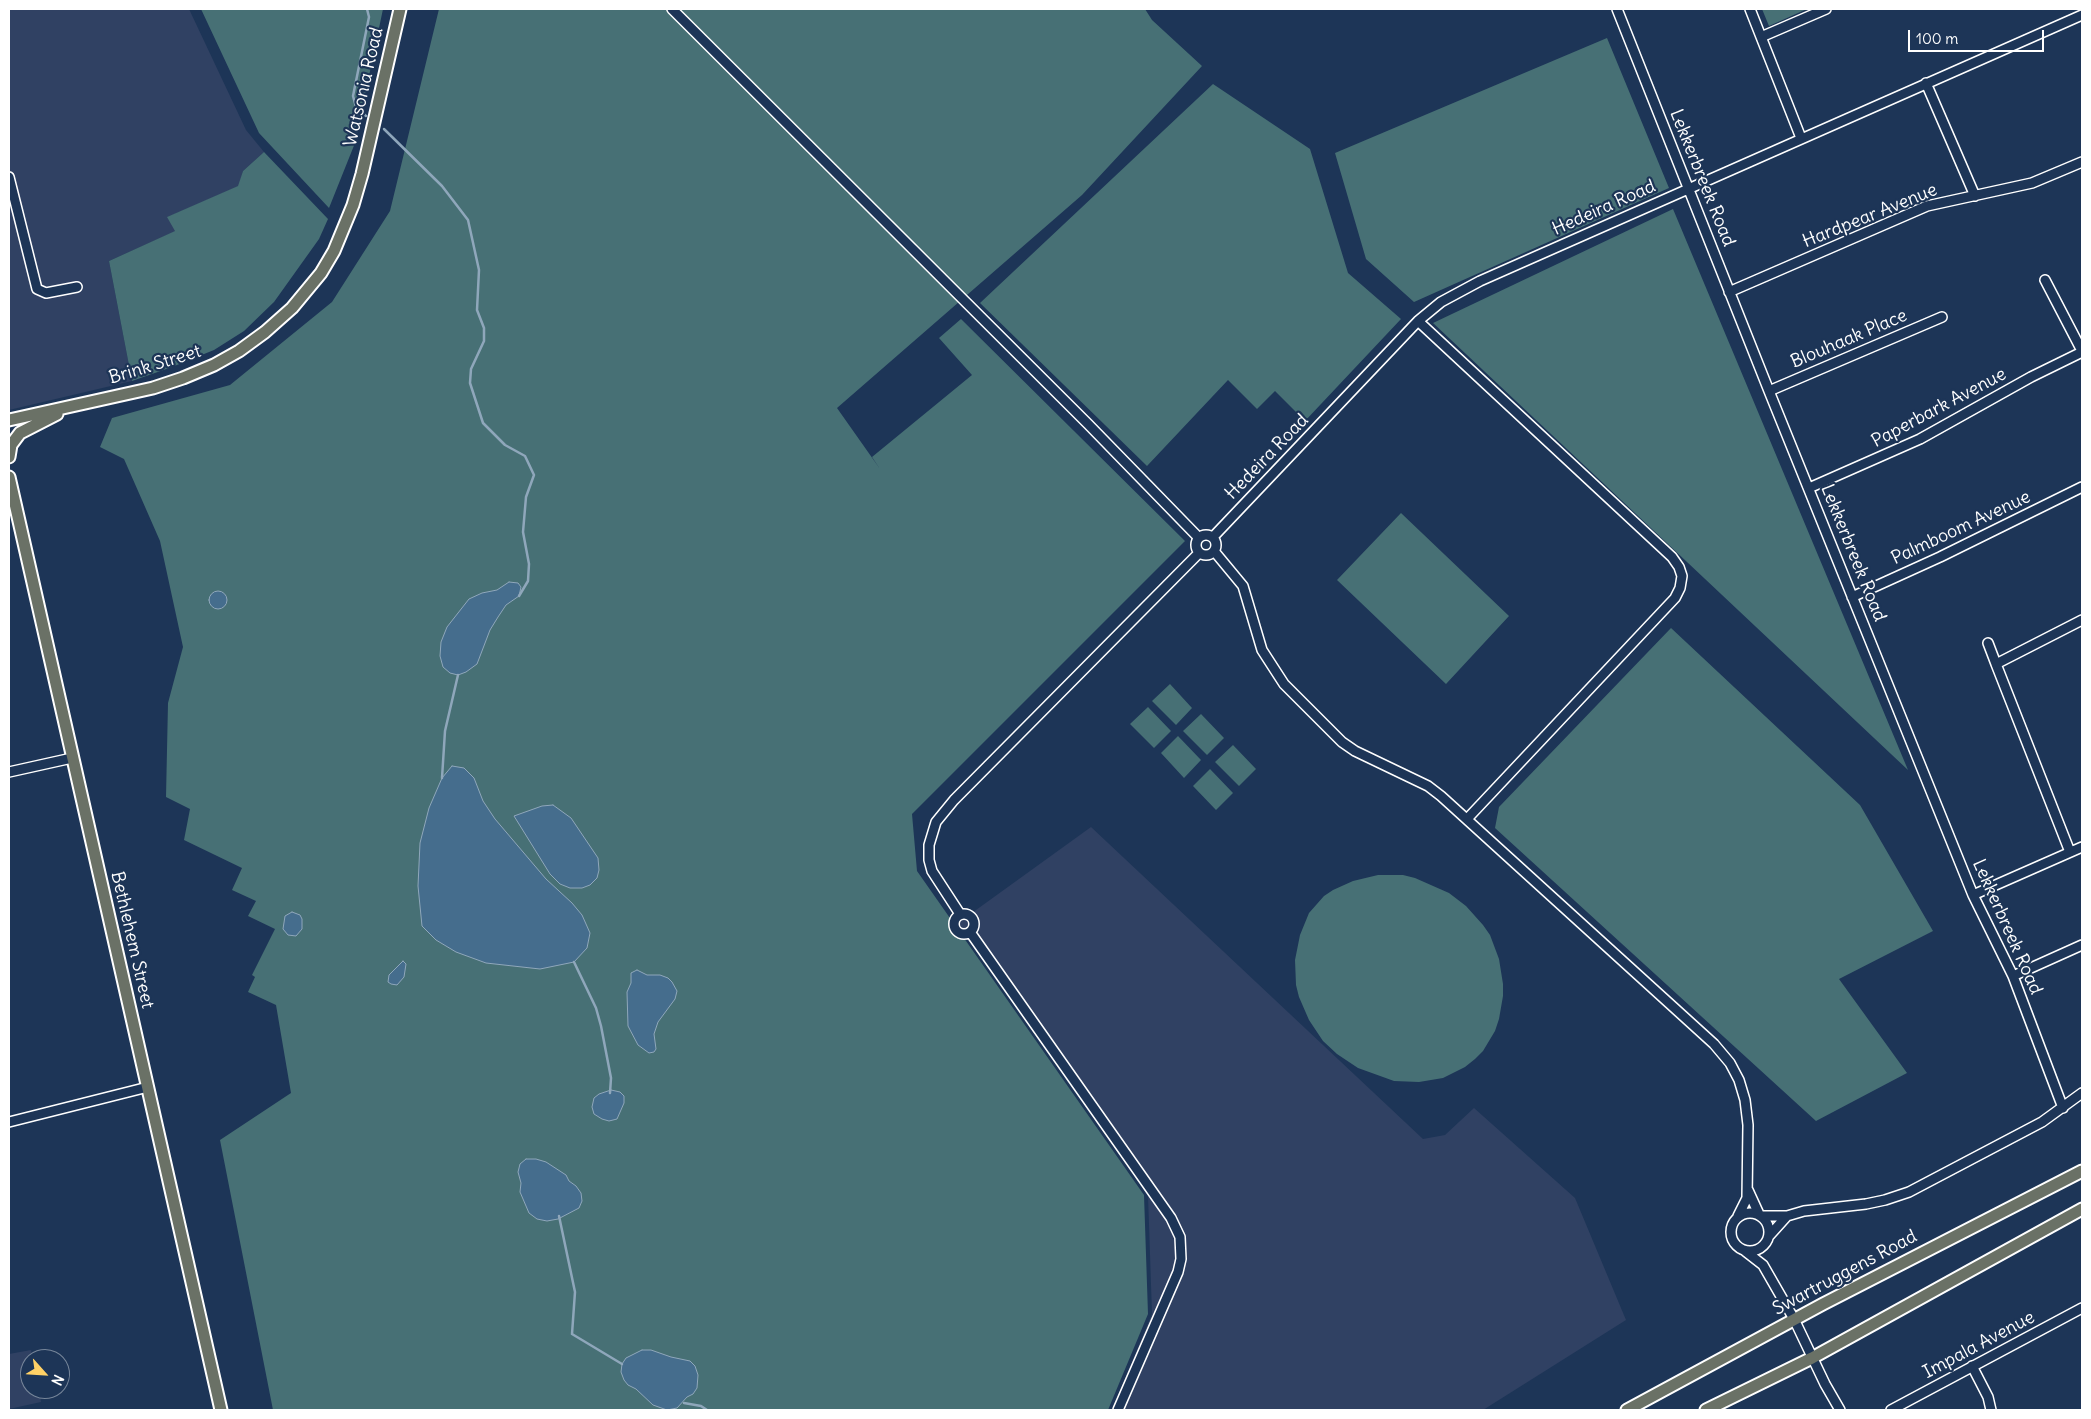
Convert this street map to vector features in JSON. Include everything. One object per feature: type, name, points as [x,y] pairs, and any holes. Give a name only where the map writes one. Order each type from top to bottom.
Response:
[{"type":"main road","name":"Watsonia Road","points":[[362,174],[400,9]]},
{"type":"main road","name":"Brink Street","points":[[9,420],[153,388],[183,378],[222,361],[265,332],[292,308],[321,273],[334,252],[354,204],[362,174]]},
{"type":"main road","points":[[9,457],[12,445],[20,433],[72,406]]},
{"type":"main road","name":"Bethlehem Street","points":[[9,478],[221,1410]]},
{"type":"main road","name":"Swartruggens Road","points":[[1627,1410],[1794,1319],[2082,1170]]},
{"type":"main road","points":[[1706,1410],[1812,1358],[2082,1209]]},
{"type":"street","points":[[672,9],[1088,424],[1199,538]]},
{"type":"street","name":"Lekkerbreek Road","points":[[1617,9],[1768,391],[1973,895],[2013,976],[2063,1108]]},
{"type":"street","points":[[1750,9],[1801,138]]},
{"type":"street","points":[[1761,38],[1826,9]]},
{"type":"street","name":"Hedeira Road","points":[[1213,537],[1418,321],[1441,302],[1472,284],[2082,15]]},
{"type":"street","points":[[1926,83],[1975,196]]},
{"type":"street","name":"Hardpear Avenue","points":[[1730,292],[1927,206],[2032,183],[2082,162]]},
{"type":"street","points":[[9,177],[37,289],[46,292],[77,287]]},
{"type":"street","points":[[2045,280],[2082,351]]},
{"type":"street","name":"Blouhaak Place","points":[[1768,391],[1942,317]]},
{"type":"street","points":[[1418,321],[1672,557],[1679,567],[1682,576],[1680,588],[1675,598],[1467,819]]},
{"type":"street","name":"Paperbark Avenue","points":[[1809,488],[1912,443],[2082,351]]},
{"type":"street","name":"Palmboom Avenue","points":[[1852,597],[1940,557],[2082,487]]},
{"type":"street","points":[[1205,534],[1213,537],[1216,545],[1214,551],[1208,555],[1199,553],[1196,547],[1199,538],[1205,534]]},
{"type":"street","points":[[1214,551],[1242,586],[1262,650],[1284,684],[1342,742],[1368,758],[1428,786],[1441,796],[1714,1044],[1730,1063],[1739,1080],[1745,1100],[1748,1124],[1748,1187],[1744,1206],[1731,1226],[1731,1237],[1734,1243],[1763,1265],[1794,1319],[1812,1358],[1840,1410]]},
{"type":"street","points":[[960,914],[932,871],[929,860],[929,845],[936,822],[967,786],[1199,553]]},
{"type":"street","points":[[1996,664],[2082,620]]},
{"type":"street","points":[[1988,643],[2070,852]]},
{"type":"street","points":[[9,772],[72,758]]},
{"type":"street","points":[[1973,895],[2082,847]]},
{"type":"street","points":[[967,913],[974,920],[974,927],[970,932],[963,934],[955,929],[955,919],[960,914],[967,913]]},
{"type":"street","points":[[970,932],[1171,1218],[1180,1237],[1181,1259],[1178,1272],[1118,1410]]},
{"type":"street","points":[[2013,976],[2082,945]]},
{"type":"street","points":[[9,1122],[148,1087]]},
{"type":"street","points":[[1738,1216],[1748,1212],[1760,1215],[1787,1216],[1804,1211],[1885,1200],[1909,1192],[2042,1122],[2082,1093]]},
{"type":"street","points":[[1748,1187],[1752,1201],[1767,1223],[1769,1236]]},
{"type":"street","points":[[1744,1250],[1757,1250],[1787,1216]]},
{"type":"street","points":[[1762,1246],[1763,1265]]},
{"type":"street","name":"Impala Avenue","points":[[1891,1410],[2082,1308]]},
{"type":"street","points":[[1972,1366],[1988,1397],[1990,1410]]},
{"type":"shaded area","points":[[9,9],[189,9],[246,130],[264,152],[243,171],[239,186],[168,217],[176,231],[109,261],[132,381],[9,410]]},
{"type":"shaded area","points":[[509,582],[518,583],[521,587],[519,596],[506,605],[498,617],[490,630],[477,664],[458,675],[450,673],[443,667],[440,656],[441,642],[447,627],[469,599],[482,593],[497,590]]},
{"type":"shaded area","points":[[218,591],[226,596],[227,600],[222,608],[218,609],[210,604],[209,600],[214,592]]},
{"type":"shaded area","points":[[452,766],[464,768],[474,778],[483,801],[495,819],[546,879],[582,915],[590,933],[587,948],[574,962],[540,969],[486,963],[456,952],[436,940],[422,926],[418,886],[420,843],[429,808],[442,778]]},
{"type":"shaded area","points":[[553,805],[571,818],[598,858],[599,870],[597,878],[590,885],[582,888],[570,888],[560,884],[550,874],[514,816],[542,806]]},
{"type":"shaded area","points":[[1091,827],[1423,1139],[1445,1135],[1474,1108],[1575,1198],[1626,1320],[1483,1410],[1112,1410],[1152,1314],[1148,1195],[958,923]]},
{"type":"shaded area","points":[[292,912],[300,915],[302,919],[302,929],[296,936],[288,935],[283,929],[285,916]]},
{"type":"shaded area","points":[[403,961],[406,964],[404,977],[397,985],[391,984],[388,982],[389,975]]},
{"type":"shaded area","points":[[637,970],[647,975],[660,975],[668,978],[677,991],[675,999],[658,1022],[654,1034],[656,1049],[654,1052],[649,1053],[638,1045],[628,1026],[627,992],[631,983],[631,973]]},
{"type":"shaded area","points":[[611,1090],[620,1092],[624,1096],[624,1103],[617,1119],[609,1121],[594,1114],[592,1107],[594,1098]]},
{"type":"shaded area","points":[[526,1159],[546,1162],[566,1175],[569,1181],[581,1193],[582,1201],[579,1208],[558,1219],[547,1221],[537,1219],[529,1213],[520,1192],[521,1183],[518,1172],[520,1164]]},
{"type":"shaded area","points":[[642,1350],[651,1350],[690,1361],[695,1366],[698,1375],[697,1388],[677,1408],[667,1410],[653,1405],[624,1380],[621,1372],[622,1364],[626,1358]]},
{"type":"shaded area","points":[[20,1352],[20,1399],[41,1399],[41,1402],[9,1409],[9,1354]]},
{"type":"green space","points":[[201,9],[383,9],[355,143],[329,208],[259,133]]},
{"type":"green space","points":[[439,9],[1145,9],[1152,20],[1202,66],[1082,195],[837,408],[880,469],[872,457],[972,375],[939,338],[961,319],[1185,541],[912,814],[917,871],[1144,1195],[1148,1314],[1108,1410],[273,1410],[220,1140],[291,1093],[276,1005],[248,992],[255,977],[252,975],[275,929],[248,916],[256,901],[232,890],[242,868],[184,840],[190,809],[166,797],[168,703],[183,647],[160,541],[124,459],[100,447],[112,418],[230,385],[332,302],[390,211]]},
{"type":"green space","points":[[1762,9],[1807,9],[1769,26]]},
{"type":"green space","points":[[1607,38],[1669,188],[1414,302],[1366,259],[1335,153]]},
{"type":"green space","points":[[1213,84],[1310,149],[1348,273],[1401,319],[1305,421],[1275,391],[1257,409],[1228,380],[1147,466],[980,303]]},
{"type":"green space","points":[[264,152],[328,219],[319,239],[274,302],[244,331],[214,350],[132,381],[109,261],[175,231],[167,217],[238,186],[243,171]]},
{"type":"green space","points":[[1673,209],[1908,770],[1433,323]]},
{"type":"green space","points":[[1401,513],[1509,616],[1446,684],[1337,580]]},
{"type":"green space","points":[[1671,628],[1860,805],[1933,931],[1839,979],[1907,1073],[1816,1121],[1495,828],[1499,807]]},
{"type":"green space","points":[[1170,684],[1192,708],[1176,725],[1152,701]]},
{"type":"green space","points":[[1148,707],[1171,731],[1154,748],[1130,724]]},
{"type":"green space","points":[[1201,714],[1224,738],[1207,755],[1183,731]]},
{"type":"green space","points":[[1178,736],[1201,760],[1184,778],[1161,753]]},
{"type":"green space","points":[[1233,745],[1256,769],[1239,786],[1215,762]]},
{"type":"green space","points":[[1210,769],[1233,793],[1216,810],[1193,786]]},
{"type":"green space","points":[[1378,875],[1403,875],[1415,878],[1449,893],[1466,906],[1483,925],[1490,935],[1499,959],[1503,996],[1495,1031],[1483,1051],[1475,1059],[1465,1067],[1443,1078],[1419,1082],[1394,1081],[1358,1068],[1337,1054],[1323,1041],[1309,1020],[1299,997],[1296,985],[1295,960],[1300,935],[1309,913],[1324,896],[1333,890],[1353,881]]},
{"type":"waterway","points":[[366,116],[356,107],[353,96],[369,17],[367,9]]},
{"type":"waterway","points":[[384,129],[442,186],[468,220],[479,270],[477,310],[484,328],[484,341],[471,369],[470,383],[483,423],[505,445],[525,456],[534,475],[526,497],[523,532],[529,564],[528,581],[519,596]]},
{"type":"waterway","points":[[442,778],[445,731],[458,675]]},
{"type":"waterway","points":[[574,962],[596,1008],[601,1026],[611,1078],[610,1093]]},
{"type":"waterway","points":[[559,1216],[575,1292],[572,1334],[622,1364]]},
{"type":"waterway","points":[[684,1403],[701,1406],[707,1410]]}]
